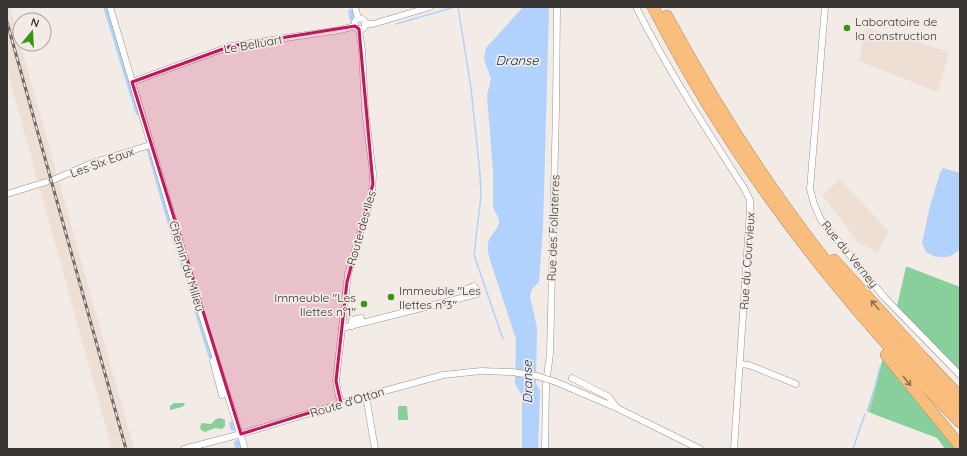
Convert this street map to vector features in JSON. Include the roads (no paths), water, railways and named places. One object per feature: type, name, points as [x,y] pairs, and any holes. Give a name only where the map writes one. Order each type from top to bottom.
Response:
[{"type":"highway","points":[[653,7],[687,69],[727,136],[767,195],[841,297],[960,446]]},
{"type":"highway","points":[[662,7],[716,104],[772,188],[819,252],[874,320],[960,411]]},
{"type":"highway","points":[[772,188],[901,334],[960,397]]},
{"type":"highway","points":[[799,239],[848,301],[879,337],[960,422]]},
{"type":"street","name":"Chemin du Milieu","points":[[110,7],[150,145],[244,449]]},
{"type":"street","points":[[355,7],[358,18],[363,19],[365,24]]},
{"type":"street","points":[[365,24],[373,24],[430,7]]},
{"type":"street","name":"Rue des Follaterres","points":[[545,449],[546,384],[550,354],[555,168],[557,7]]},
{"type":"street","name":"Rue du Courvieux","points":[[636,7],[669,68],[750,200],[734,449]]},
{"type":"street","name":"Rue du Verney","points":[[825,7],[810,189],[814,204],[821,220],[885,298],[960,375]]},
{"type":"street","name":"Route des Iles","points":[[342,403],[338,393],[336,381],[350,268],[372,195],[373,184],[373,167],[364,102],[362,50],[355,22],[358,18]]},
{"type":"street","points":[[357,28],[364,28],[365,24]]},
{"type":"street","name":"Le Belluart","points":[[132,82],[231,46],[357,28]]},
{"type":"street","name":"Les Six Eaux","points":[[54,180],[92,163],[150,145]]},
{"type":"street","points":[[7,194],[46,182]]},
{"type":"street","points":[[342,328],[474,294],[477,290],[474,286],[464,290]]},
{"type":"street","points":[[352,326],[352,320],[361,318]]},
{"type":"street","points":[[213,361],[222,395]]},
{"type":"street","points":[[740,364],[749,365],[796,384]]},
{"type":"street","name":"Route d'Ottan","points":[[184,449],[443,374],[467,372],[509,372],[532,375],[556,382],[617,408]]},
{"type":"street","points":[[572,378],[609,397],[617,408],[700,449]]},
{"type":"street","points":[[366,396],[375,449]]},
{"type":"water","name":"Dranse","points":[[523,7],[549,7],[543,228],[539,282],[532,289],[530,296],[537,328],[536,383],[540,391],[538,449],[522,449],[522,397],[515,383],[516,339],[490,260],[488,249],[489,240],[498,226],[499,221],[493,206],[493,171],[487,95],[491,79],[484,59],[486,48]]},
{"type":"water","points":[[943,168],[960,173],[960,249],[948,257],[939,257],[926,252],[922,243],[930,206],[940,173]]},
{"type":"waterway","points":[[106,7],[138,112]]},
{"type":"waterway","points":[[396,24],[455,7]]},
{"type":"waterway","points":[[458,7],[471,88],[480,174],[481,196],[474,255],[503,339]]},
{"type":"waterway","points":[[351,12],[352,18]]},
{"type":"waterway","points":[[149,148],[176,243]]},
{"type":"waterway","points":[[178,248],[186,273]]},
{"type":"waterway","points":[[197,310],[211,356]]},
{"type":"waterway","points":[[869,411],[880,367]]},
{"type":"waterway","points":[[853,449],[865,414]]},
{"type":"waterway","points":[[232,424],[233,428]]},
{"type":"waterway","points":[[237,443],[238,449]]},
{"type":"railway","points":[[7,22],[126,449]]},
{"type":"place","name":"Laboratoire de la construction","points":[[847,28]]},
{"type":"place","name":"Immeuble \"Les Ilettes n°3\"","points":[[391,297]]},
{"type":"place","name":"Immeuble \"Les Ilettes n°1\"","points":[[364,304]]}]
